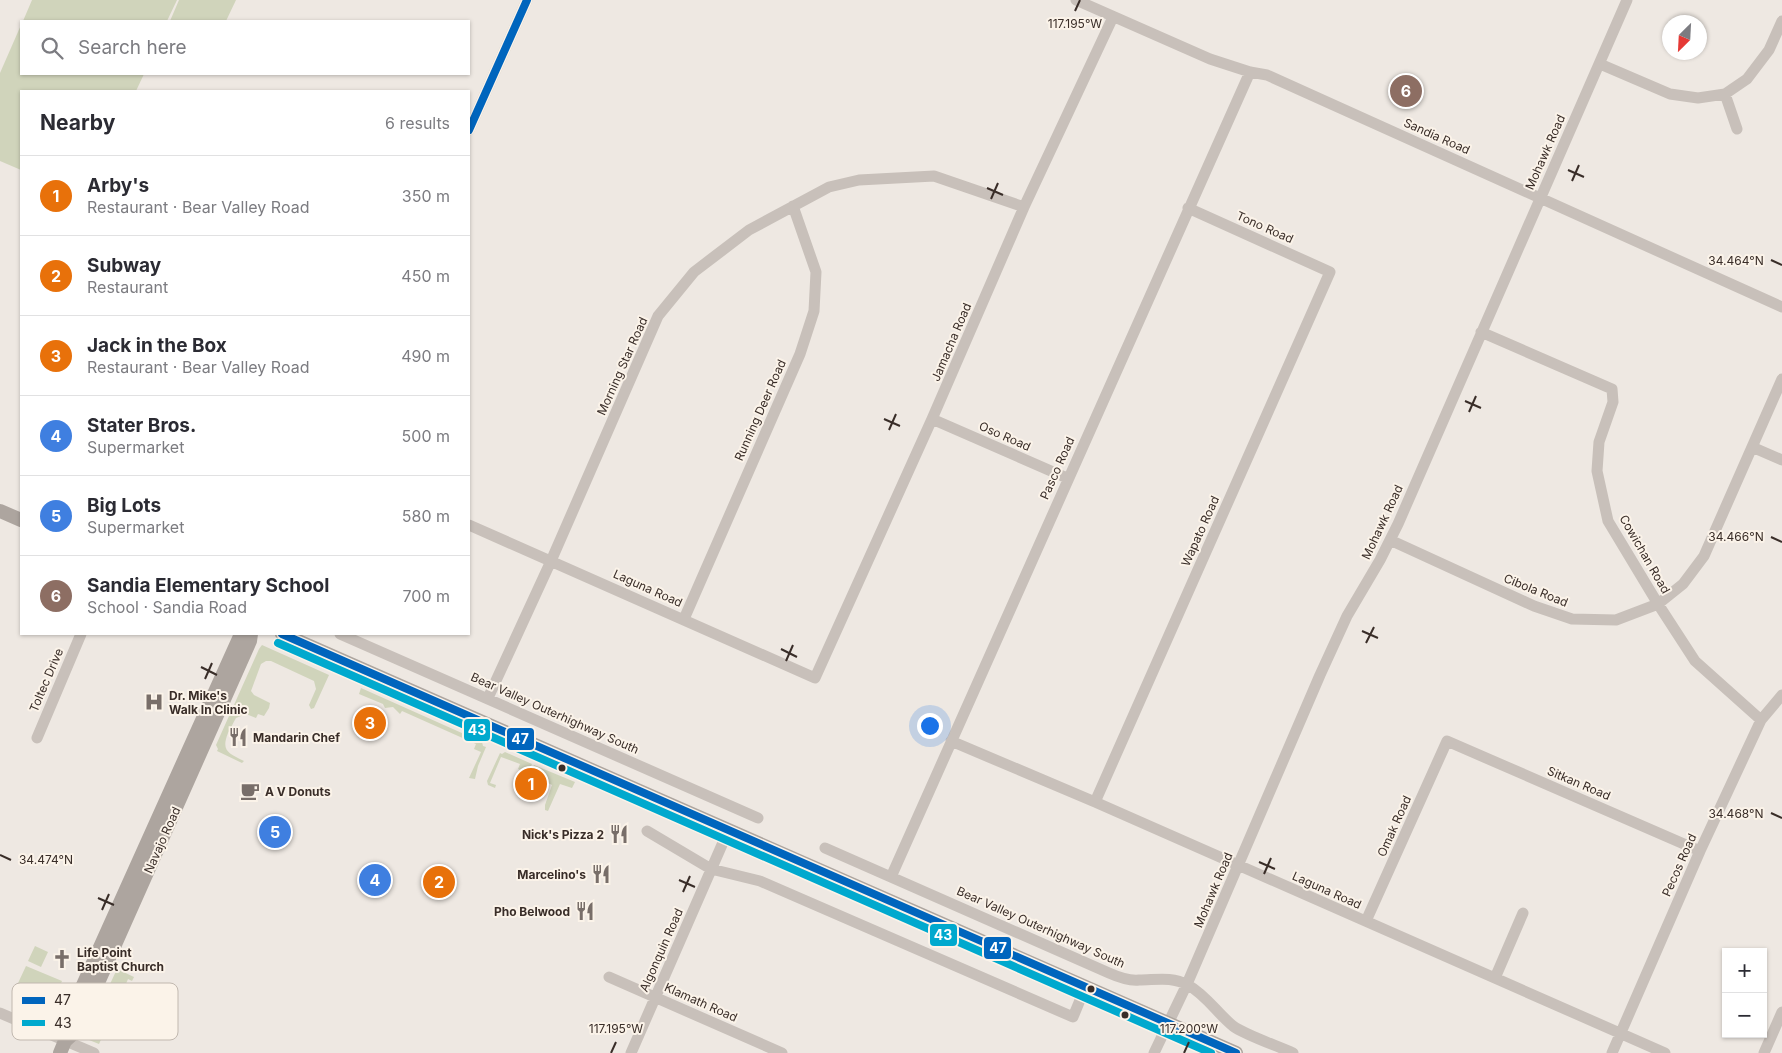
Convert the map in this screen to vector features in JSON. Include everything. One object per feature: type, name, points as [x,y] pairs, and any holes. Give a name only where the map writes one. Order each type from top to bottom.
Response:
[{"type":"main road","points":[[0,511],[20,520]]},
{"type":"main road","name":"Navajo Road","points":[[84,983],[241,635]]},
{"type":"main road","name":"Navajo Road","points":[[98,983],[250,641],[251,635]]},
{"type":"main road","points":[[284,635],[1236,1053]]},
{"type":"street","points":[[470,128],[526,0]]},
{"type":"street","name":"Sandia Road","points":[[1076,0],[1210,59],[1250,72],[1267,75],[1782,307]]},
{"type":"street","name":"Mohawk Road","points":[[1154,1053],[1187,984],[1347,616],[1390,540],[1627,0]]},
{"type":"street","name":"Jamacha Road","points":[[816,678],[1024,207],[1113,17]]},
{"type":"street","points":[[1600,64],[1670,94],[1698,98],[1725,94],[1747,79],[1770,50],[1782,21]]},
{"type":"street","name":"Pasco Road","points":[[891,877],[1250,72]]},
{"type":"street","points":[[1725,94],[1737,129]]},
{"type":"street","name":"Morning Star Road","points":[[488,698],[552,561],[658,316],[694,272],[748,230],[829,187],[859,180],[934,176],[1024,207]]},
{"type":"street","name":"Running Deer Road","points":[[684,619],[800,354],[814,311],[816,272],[793,206]]},
{"type":"street","name":"Tono Road","points":[[1188,208],[1330,272]]},
{"type":"street","name":"Wapato Road","points":[[1095,802],[1330,272]]},
{"type":"street","name":"Cowichan Road","points":[[1481,332],[1612,388],[1613,402],[1599,442],[1597,471],[1608,521],[1695,661],[1761,720]]},
{"type":"street","name":"Cibola Road","points":[[1390,540],[1534,606],[1572,618],[1616,620],[1658,604],[1684,584],[1704,556],[1782,379]]},
{"type":"street","name":"Oso Road","points":[[932,419],[1068,478]]},
{"type":"street","points":[[1752,446],[1782,460]]},
{"type":"street","name":"Laguna Road","points":[[470,525],[816,678]]},
{"type":"street","name":"Toltec Drive","points":[[37,738],[81,635]]},
{"type":"street","name":"Bear Valley Outerhighway South","points":[[342,635],[758,818]]},
{"type":"street","name":"Pecos Road","points":[[1612,1053],[1700,851],[1761,720],[1782,695]]},
{"type":"street","name":"Laguna Road","points":[[951,741],[1095,802],[1665,1053]]},
{"type":"street","name":"Sitkan Road","points":[[1447,741],[1700,851]]},
{"type":"street","name":"Omak Road","points":[[1366,922],[1447,741]]},
{"type":"street","points":[[647,831],[711,869],[760,882],[1073,1017],[1085,988]]},
{"type":"street","name":"Algonquin Road","points":[[631,1053],[728,831]]},
{"type":"street","name":"Bear Valley Outerhighway South","points":[[825,848],[1109,973],[1126,979],[1162,978],[1187,984],[1208,999],[1235,1028],[1293,1053]]},
{"type":"street","points":[[1495,978],[1523,913]]},
{"type":"street","name":"Klamath Road","points":[[609,977],[782,1053]]},
{"type":"street","points":[[1764,1053],[1782,1012]]},
{"type":"street","points":[[0,1013],[12,1020]]},
{"type":"street","points":[[49,1040],[62,1047],[94,1053]]},
{"type":"green space","points":[[32,0],[177,0],[167,20],[23,20]]},
{"type":"green space","points":[[179,0],[236,0],[226,20],[170,20]]},
{"type":"green space","points":[[20,27],[20,75],[144,75],[136,90],[20,90],[20,170],[0,161],[0,73]]},
{"type":"green space","points":[[262,645],[329,675],[314,708],[311,709],[309,705],[316,689],[314,681],[271,661],[261,664],[251,691],[254,695],[270,703],[269,708],[264,716],[258,714],[256,718],[246,714],[236,718],[228,733],[225,744],[227,751],[244,761],[242,763],[217,751],[216,745]]},
{"type":"green space","points":[[361,688],[482,742],[483,746],[486,747],[475,779],[469,778],[481,752],[474,749],[476,744],[402,711],[400,714],[393,707],[385,708],[383,704],[359,694]]},
{"type":"green space","points":[[505,752],[532,764],[528,773],[518,769],[520,764],[501,757],[490,783],[496,785],[495,788],[488,785],[487,781],[500,753]]},
{"type":"green space","points":[[534,765],[575,782],[572,788],[560,784],[548,811],[545,810],[545,805],[552,785],[530,774]]},
{"type":"green space","points":[[35,946],[48,952],[41,967],[28,961]]},
{"type":"green space","points":[[26,966],[62,981],[61,983],[18,983]]},
{"type":"green space","points":[[117,969],[134,977],[132,981],[128,979],[126,983],[110,983]]},
{"type":"green space","points":[[89,1040],[101,1040],[99,1044]]},
{"type":"transit line","name":"47","points":[[470,128],[527,0]]},
{"type":"transit line","name":"47","points":[[284,635],[1236,1053]]},
{"type":"transit line","name":"43","points":[[278,643],[1211,1053]]},
{"type":"place","name":"Sandia Elementary School","points":[[1406,91]]},
{"type":"place","name":"Dr. Mike's Walk In Clinic","points":[[154,702]]},
{"type":"place","name":"Jack in the Box","points":[[370,723]]},
{"type":"place","name":"Mandarin Chef","points":[[238,737]]},
{"type":"place","name":"Arby's","points":[[531,784]]},
{"type":"place","name":"A V Donuts","points":[[250,791]]},
{"type":"place","name":"Big Lots","points":[[275,832]]},
{"type":"place","name":"Nick's Pizza 2","points":[[619,834]]},
{"type":"place","name":"Marcelino's","points":[[601,874]]},
{"type":"place","name":"Stater Bros.","points":[[375,880]]},
{"type":"place","name":"Subway","points":[[439,882]]},
{"type":"place","name":"Pho Belwood","points":[[585,911]]},
{"type":"place","name":"Life Point Baptist Church","points":[[62,959]]}]
